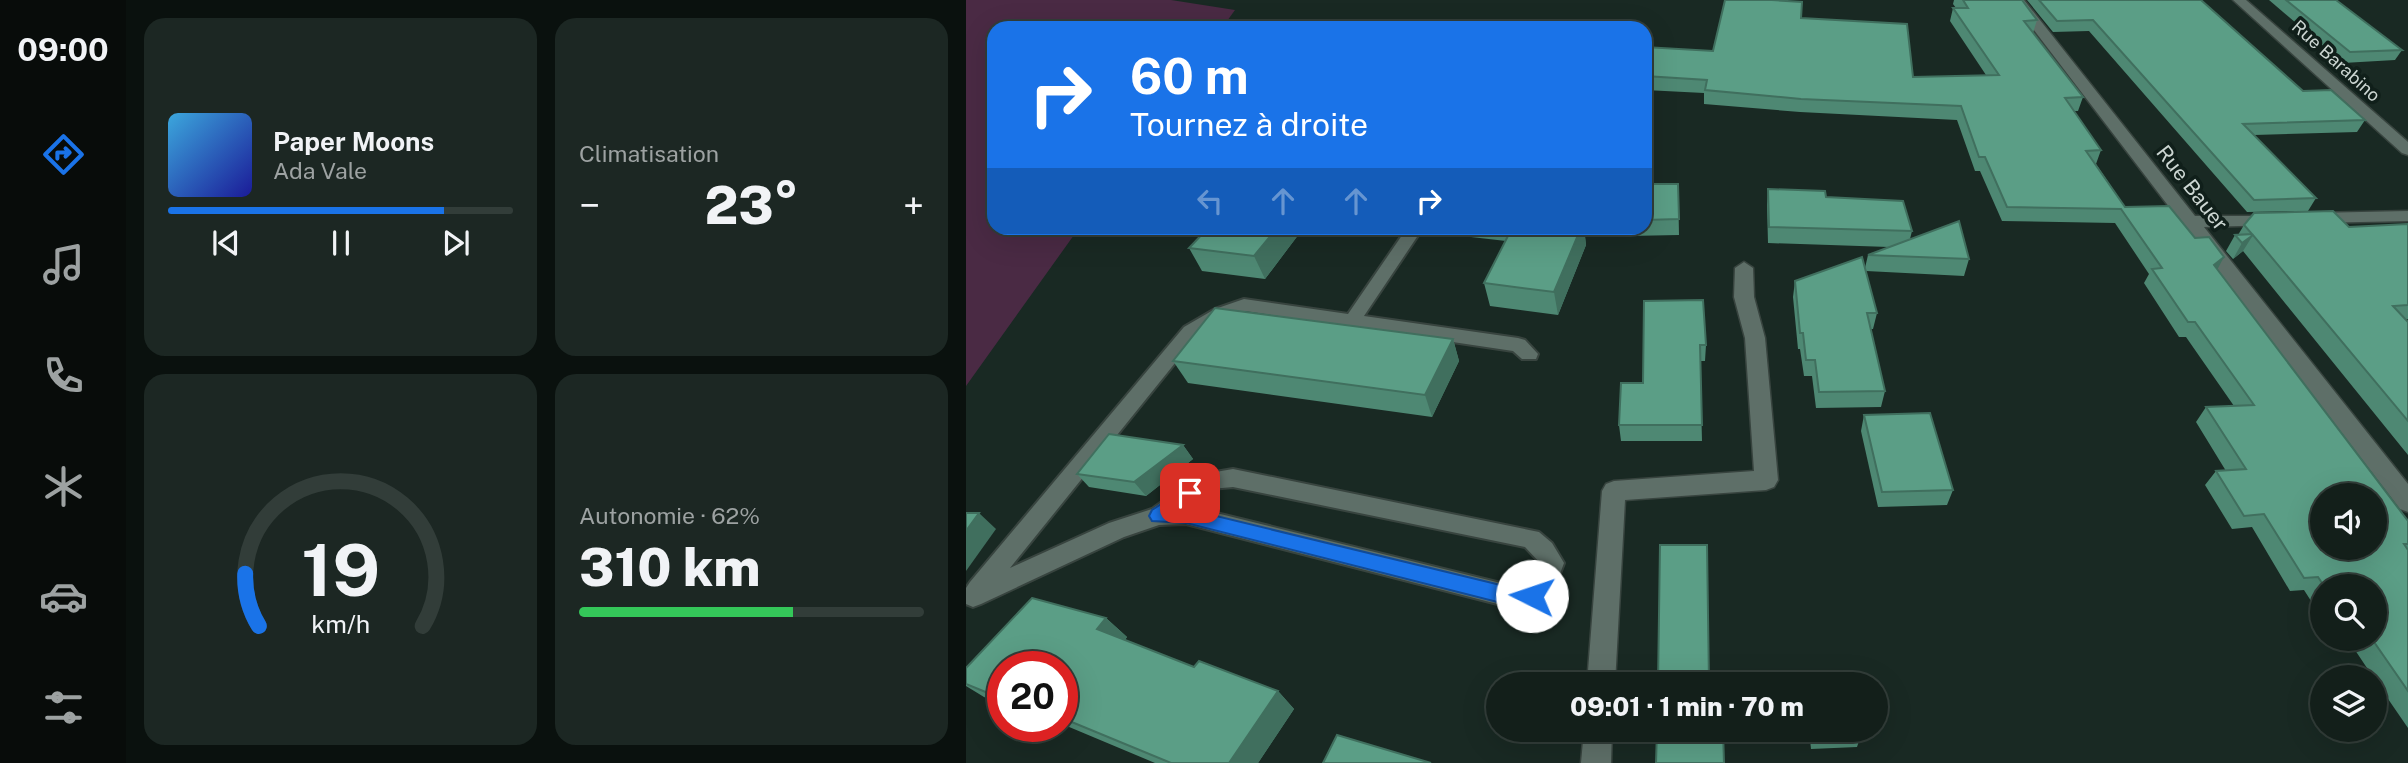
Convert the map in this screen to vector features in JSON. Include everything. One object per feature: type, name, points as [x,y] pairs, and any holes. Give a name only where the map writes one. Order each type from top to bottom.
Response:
[{"type":"street","name":"Rue Bauer","points":[[2017,0],[2408,502]]},
{"type":"street","name":"Rue Barabino","points":[[2239,0],[2408,150]]},
{"type":"street","points":[[2190,222],[2408,216]]},
{"type":"street","points":[[1602,672],[1614,491],[1766,480],[1755,338],[1744,296],[1744,268]]},
{"type":"street","points":[[1596,763],[1597,742]]},
{"type":"lane","points":[[1352,321],[1410,235]]},
{"type":"lane","points":[[970,600],[1190,332],[1221,313],[1244,305],[1517,345],[1529,354]]},
{"type":"lane","points":[[970,600],[1116,530],[1158,516],[1186,515],[1517,598],[1532,596],[1545,586],[1553,563],[1544,550],[1531,539],[1233,478],[1206,481],[1158,516]]},
{"type":"shaded area","points":[[966,0],[1171,0],[1235,10],[1227,21],[987,21],[987,235],[1074,235],[966,386]]},
{"type":"building","points":[[1725,0],[1802,2],[1801,18],[1907,24],[1913,77],[1999,75],[1953,8],[1968,8],[1963,0],[2022,0],[2037,20],[2024,21],[2083,97],[2065,98],[2101,150],[2086,151],[2125,207],[2169,206],[2195,238],[2209,237],[2224,257],[2214,265],[2379,483],[2310,483],[2310,560],[2387,560],[2387,493],[2408,521],[2408,544],[2404,544],[2408,550],[2408,691],[2380,651],[2387,651],[2387,574],[2310,574],[2310,578],[2304,578],[2264,514],[2244,516],[2216,471],[2246,469],[2206,407],[2254,405],[2195,322],[2188,322],[2152,269],[2162,268],[2121,209],[2007,207],[1985,157],[1979,157],[1961,106],[1801,99],[1705,90],[1707,80],[1652,76],[1652,47],[1713,51]]},
{"type":"building","points":[[2039,0],[2201,0],[2303,91],[2331,90],[2365,120],[2243,124],[2316,198],[2254,200],[2093,20],[2057,21]]},
{"type":"building","points":[[2286,0],[2336,0],[2402,50],[2350,52]]},
{"type":"building","points":[[1652,184],[1678,184],[1679,219],[1652,220]]},
{"type":"building","points":[[1768,189],[1825,191],[1826,197],[1903,201],[1912,231],[1769,227]]},
{"type":"building","points":[[2333,211],[2349,227],[2408,224],[2408,305],[2393,306],[2408,322],[2408,421],[2253,235],[2242,243],[2235,235],[2252,234],[2244,225],[2254,213]]},
{"type":"building","points":[[1959,221],[1969,259],[1868,255]]},
{"type":"building","points":[[1201,235],[1271,235],[1254,256],[1189,248]]},
{"type":"building","points":[[1508,235],[1578,235],[1554,292],[1484,283]]},
{"type":"building","points":[[1862,257],[1877,313],[1867,313],[1885,391],[1819,392],[1815,360],[1806,360],[1803,333],[1800,333],[1795,281]]},
{"type":"building","points":[[1703,300],[1706,345],[1700,345],[1702,425],[1619,425],[1621,383],[1643,383],[1644,301]]},
{"type":"building","points":[[1215,308],[1453,339],[1425,395],[1173,361]]},
{"type":"building","points":[[1930,413],[1953,490],[1882,492],[1864,415]]},
{"type":"building","points":[[1109,434],[1183,445],[1134,482],[1077,474]]},
{"type":"building","points":[[966,513],[979,513],[966,531]]},
{"type":"building","points":[[1660,545],[1707,545],[1709,672],[1658,672]]},
{"type":"building","points":[[1032,598],[1106,618],[1097,629],[1194,667],[1199,661],[1278,691],[1229,763],[1171,763],[1078,725],[1078,651],[987,651],[987,693],[966,684],[966,668]]},
{"type":"building","points":[[1337,735],[1431,763],[1323,763]]},
{"type":"building","points":[[1657,742],[1723,742],[1724,763],[1656,763]]},
{"type":"route","points":[[1190,493],[1158,516],[1186,515],[1517,598],[1532,596]]}]
